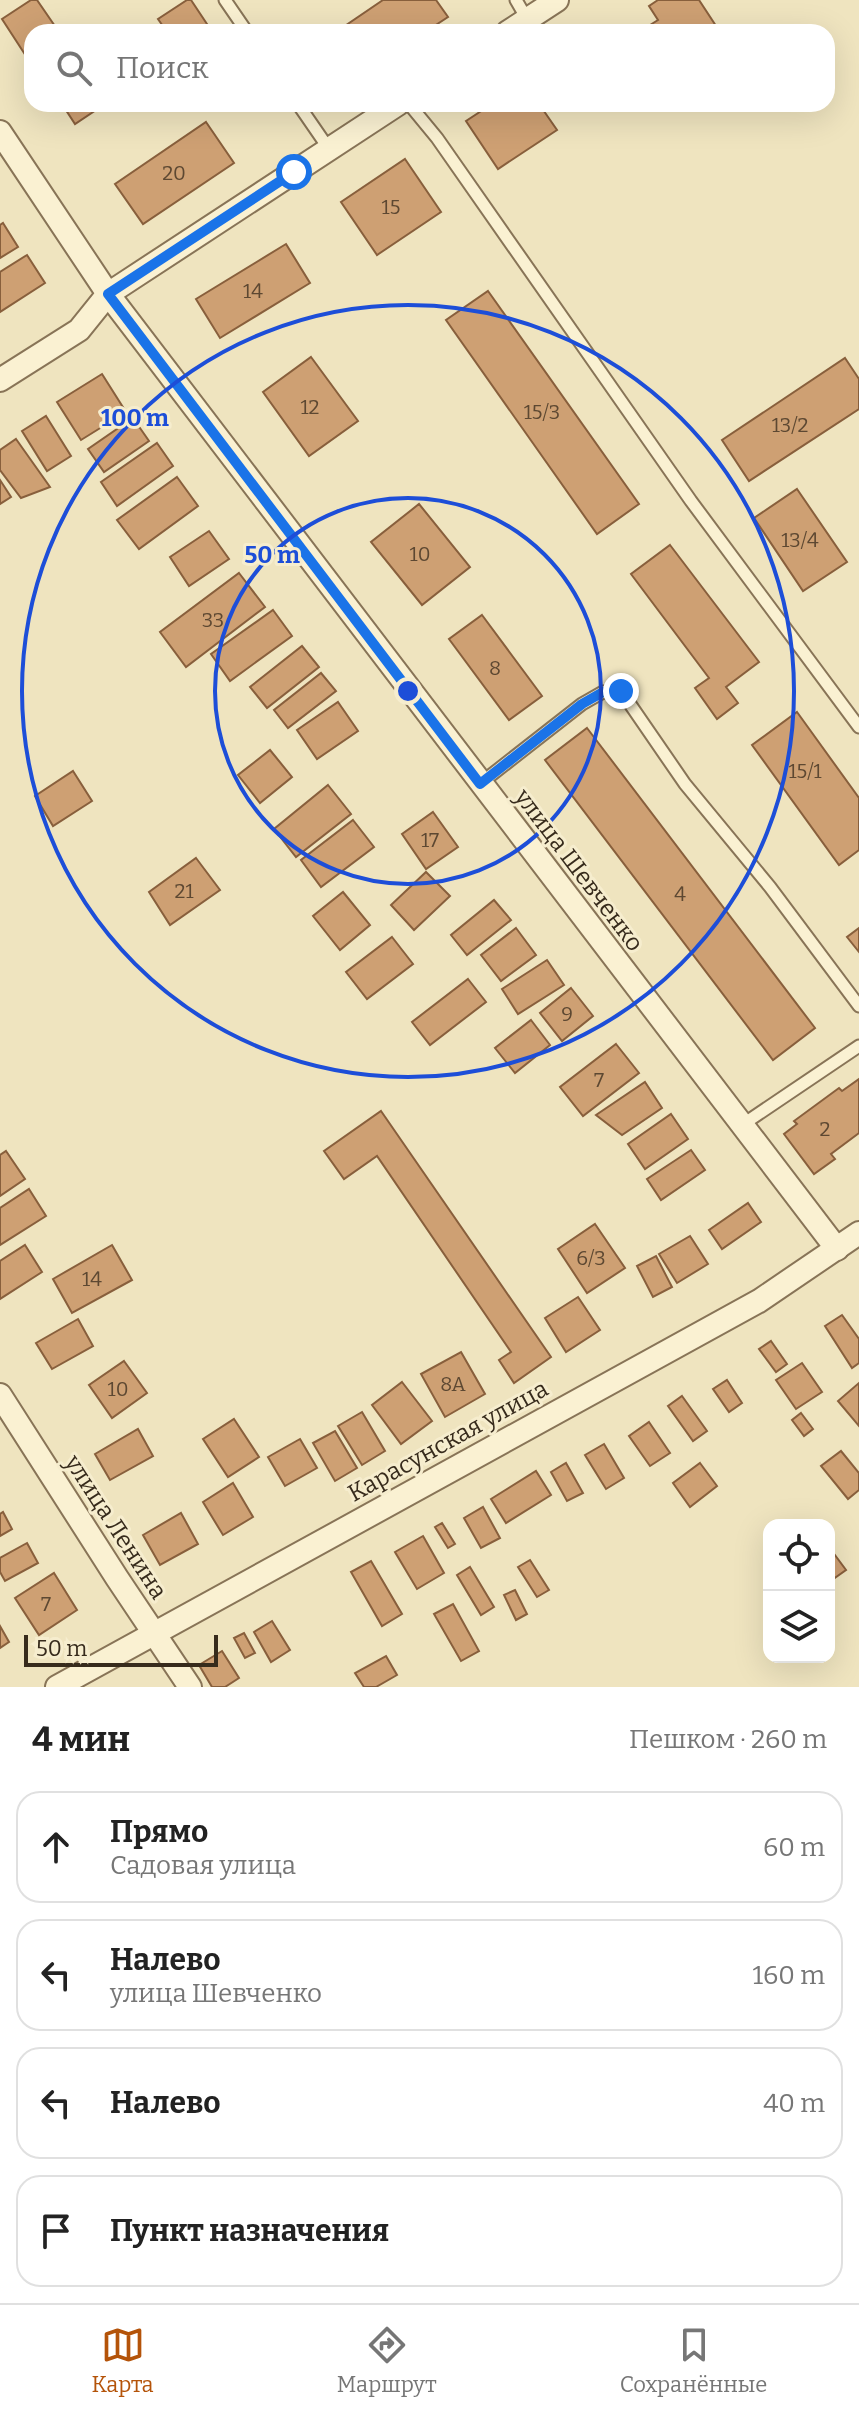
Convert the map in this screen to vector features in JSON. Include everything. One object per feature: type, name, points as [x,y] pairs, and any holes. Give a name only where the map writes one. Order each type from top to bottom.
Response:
[{"type":"street","points":[[522,10],[557,0]]},
{"type":"street","points":[[0,380],[79,330],[108,294],[386,112]]},
{"type":"street","name":"улица Шевченко","points":[[0,132],[108,294],[837,1249]]},
{"type":"street","name":"Карасунская улица","points":[[57,1687],[759,1301],[859,1233]]},
{"type":"street","name":"улица Ленина","points":[[0,1395],[190,1687]]},
{"type":"lane","points":[[225,0],[242,24]]},
{"type":"lane","points":[[304,112],[329,149]]},
{"type":"lane","points":[[416,112],[437,138],[691,501],[859,727]]},
{"type":"lane","points":[[480,784],[582,704],[603,692],[621,691],[685,784],[770,887],[859,1006]]},
{"type":"lane","points":[[742,1125],[859,1046]]},
{"type":"building","points":[[31,0],[37,0],[54,24],[24,24],[24,53],[2,19]]},
{"type":"building","points":[[191,0],[207,24],[161,24],[158,19]]},
{"type":"building","points":[[383,0],[436,0],[448,17],[437,24],[348,24]]},
{"type":"building","points":[[658,0],[699,0],[715,24],[652,24],[658,20],[649,6]]},
{"type":"building","points":[[67,112],[93,112],[75,124]]},
{"type":"building","points":[[480,112],[545,112],[557,130],[498,169],[466,121]]},
{"type":"building","points":[[206,122],[234,163],[143,224],[115,184]]},
{"type":"building","points":[[405,159],[441,212],[377,255],[341,202]]},
{"type":"building","points":[[3,223],[18,247],[0,258],[0,225]]},
{"type":"building","points":[[286,244],[310,283],[220,338],[196,299]]},
{"type":"building","points":[[27,255],[45,283],[0,312],[0,272]]},
{"type":"building","points":[[488,291],[639,504],[597,534],[446,320]]},
{"type":"building","points":[[311,357],[358,421],[309,456],[263,392]]},
{"type":"building","points":[[845,358],[859,379],[859,409],[749,481],[722,440]]},
{"type":"building","points":[[102,374],[126,412],[81,440],[57,402]]},
{"type":"building","points":[[46,416],[71,456],[47,471],[22,431]]},
{"type":"building","points":[[133,418],[149,441],[104,472],[88,449]]},
{"type":"building","points":[[16,439],[50,487],[21,498],[0,470],[0,450]]},
{"type":"building","points":[[157,443],[173,466],[117,506],[101,482]]},
{"type":"building","points":[[177,477],[198,506],[139,549],[117,520]]},
{"type":"building","points":[[0,480],[11,497],[0,504]]},
{"type":"building","points":[[797,489],[847,562],[803,591],[754,518]]},
{"type":"building","points":[[419,504],[470,567],[422,605],[371,542]]},
{"type":"building","points":[[209,531],[229,559],[189,586],[170,557]]},
{"type":"building","points":[[670,545],[759,662],[726,687],[738,703],[717,719],[695,688],[709,678],[631,574]]},
{"type":"building","points":[[239,573],[265,607],[186,667],[160,632]]},
{"type":"building","points":[[273,610],[292,636],[230,681],[211,654]]},
{"type":"building","points":[[482,615],[542,696],[509,720],[449,639]]},
{"type":"building","points":[[302,646],[319,667],[267,708],[250,687]]},
{"type":"building","points":[[321,673],[336,691],[288,728],[274,710]]},
{"type":"building","points":[[338,702],[358,731],[317,759],[297,730]]},
{"type":"building","points":[[797,712],[859,798],[859,850],[839,865],[752,745]]},
{"type":"building","points":[[587,728],[815,1028],[773,1060],[545,760]]},
{"type":"building","points":[[270,750],[292,777],[260,803],[238,775]]},
{"type":"building","points":[[73,771],[92,801],[53,826],[35,796]]},
{"type":"building","points":[[328,785],[351,814],[296,857],[274,829]]},
{"type":"building","points":[[433,812],[458,847],[426,869],[402,834]]},
{"type":"building","points":[[353,820],[374,847],[321,887],[301,860]]},
{"type":"building","points":[[196,858],[220,890],[170,925],[149,892]]},
{"type":"building","points":[[426,872],[450,896],[414,930],[391,905]]},
{"type":"building","points":[[343,892],[370,925],[340,950],[313,916]]},
{"type":"building","points":[[494,900],[511,920],[467,955],[451,935]]},
{"type":"building","points":[[516,928],[536,955],[501,981],[481,955]]},
{"type":"building","points":[[859,928],[859,952],[847,937]]},
{"type":"building","points":[[392,937],[413,964],[367,999],[346,972]]},
{"type":"building","points":[[547,960],[564,985],[518,1014],[502,989]]},
{"type":"building","points":[[468,979],[486,1002],[430,1045],[412,1022]]},
{"type":"building","points":[[571,988],[593,1016],[562,1041],[540,1013]]},
{"type":"building","points":[[531,1020],[550,1045],[515,1073],[495,1048]]},
{"type":"building","points":[[616,1044],[639,1073],[583,1116],[560,1087]]},
{"type":"building","points":[[859,1079],[859,1133],[831,1154],[835,1159],[814,1174],[784,1134],[797,1124],[794,1121],[839,1088],[842,1091]]},
{"type":"building","points":[[645,1082],[662,1108],[622,1135],[596,1115]]},
{"type":"building","points":[[381,1111],[551,1357],[514,1383],[499,1360],[511,1352],[377,1156],[344,1179],[324,1151]]},
{"type":"building","points":[[671,1114],[688,1139],[645,1169],[628,1144]]},
{"type":"building","points":[[691,1150],[705,1170],[661,1200],[647,1179]]},
{"type":"building","points":[[6,1151],[25,1179],[0,1196],[0,1155]]},
{"type":"building","points":[[29,1189],[46,1216],[0,1245],[0,1208]]},
{"type":"building","points":[[748,1203],[761,1222],[722,1249],[709,1230]]},
{"type":"building","points":[[595,1224],[625,1268],[587,1293],[558,1249]]},
{"type":"building","points":[[690,1236],[708,1264],[677,1283],[659,1254]]},
{"type":"building","points":[[25,1245],[42,1272],[0,1299],[0,1261]]},
{"type":"building","points":[[112,1245],[132,1280],[72,1313],[53,1279]]},
{"type":"building","points":[[656,1256],[672,1287],[653,1297],[637,1266]]},
{"type":"building","points":[[578,1297],[600,1330],[566,1352],[545,1318]]},
{"type":"building","points":[[842,1315],[859,1339],[859,1363],[852,1368],[825,1326]]},
{"type":"building","points":[[78,1319],[93,1346],[52,1369],[36,1343]]},
{"type":"building","points":[[771,1341],[787,1364],[776,1372],[759,1349]]},
{"type":"building","points":[[461,1352],[485,1394],[445,1417],[421,1374]]},
{"type":"building","points":[[124,1361],[147,1393],[112,1418],[89,1385]]},
{"type":"building","points":[[802,1363],[822,1392],[796,1409],[776,1380]]},
{"type":"building","points":[[727,1380],[742,1403],[729,1412],[713,1389]]},
{"type":"building","points":[[402,1382],[432,1421],[401,1444],[372,1405]]},
{"type":"building","points":[[859,1383],[859,1426],[838,1401]]},
{"type":"building","points":[[682,1396],[707,1431],[693,1441],[668,1406]]},
{"type":"building","points":[[362,1412],[385,1451],[362,1465],[338,1426]]},
{"type":"building","points":[[801,1413],[813,1429],[804,1436],[792,1420]]},
{"type":"building","points":[[234,1419],[259,1457],[228,1477],[203,1439]]},
{"type":"building","points":[[649,1422],[670,1453],[650,1466],[629,1436]]},
{"type":"building","points":[[138,1429],[153,1456],[110,1480],[95,1454]]},
{"type":"building","points":[[335,1431],[357,1468],[335,1481],[313,1443]]},
{"type":"building","points":[[300,1439],[317,1468],[285,1486],[268,1457]]},
{"type":"building","points":[[604,1444],[624,1478],[606,1489],[585,1455]]},
{"type":"building","points":[[841,1451],[859,1473],[859,1490],[848,1499],[821,1466]]},
{"type":"building","points":[[566,1463],[583,1493],[567,1501],[551,1472]]},
{"type":"building","points":[[700,1463],[717,1486],[690,1507],[673,1483]]},
{"type":"building","points":[[536,1471],[551,1495],[506,1523],[491,1499]]},
{"type":"building","points":[[233,1483],[253,1517],[223,1535],[203,1502]]},
{"type":"building","points":[[483,1507],[500,1538],[481,1548],[464,1518]]},
{"type":"building","points":[[3,1512],[12,1529],[0,1536],[0,1514]]},
{"type":"building","points":[[181,1513],[198,1544],[160,1565],[143,1535]]},
{"type":"building","points":[[442,1523],[455,1544],[448,1548],[435,1527]]},
{"type":"building","points":[[423,1536],[444,1573],[417,1589],[395,1552]]},
{"type":"building","points":[[27,1543],[38,1563],[5,1581],[0,1572],[0,1558]]},
{"type":"building","points":[[835,1555],[846,1570],[835,1578]]},
{"type":"building","points":[[530,1560],[549,1590],[537,1597],[518,1567]]},
{"type":"building","points":[[371,1561],[402,1614],[382,1626],[351,1572]]},
{"type":"building","points":[[470,1567],[494,1607],[481,1615],[457,1575]]},
{"type":"building","points":[[54,1573],[77,1610],[39,1635],[15,1598]]},
{"type":"building","points":[[515,1590],[527,1614],[516,1620],[504,1595]]},
{"type":"building","points":[[453,1604],[479,1651],[461,1661],[434,1614]]},
{"type":"building","points":[[272,1621],[290,1650],[271,1662],[254,1632]]},
{"type":"building","points":[[0,1626],[9,1642],[0,1648]]},
{"type":"building","points":[[244,1633],[255,1653],[245,1658],[234,1638]]},
{"type":"building","points":[[222,1651],[239,1678],[225,1687],[212,1687],[199,1665]]},
{"type":"building","points":[[386,1656],[397,1675],[376,1687],[364,1687],[355,1673]]},
{"type":"route","points":[[294,172],[108,294],[480,784],[582,704],[603,692],[621,691]]}]
